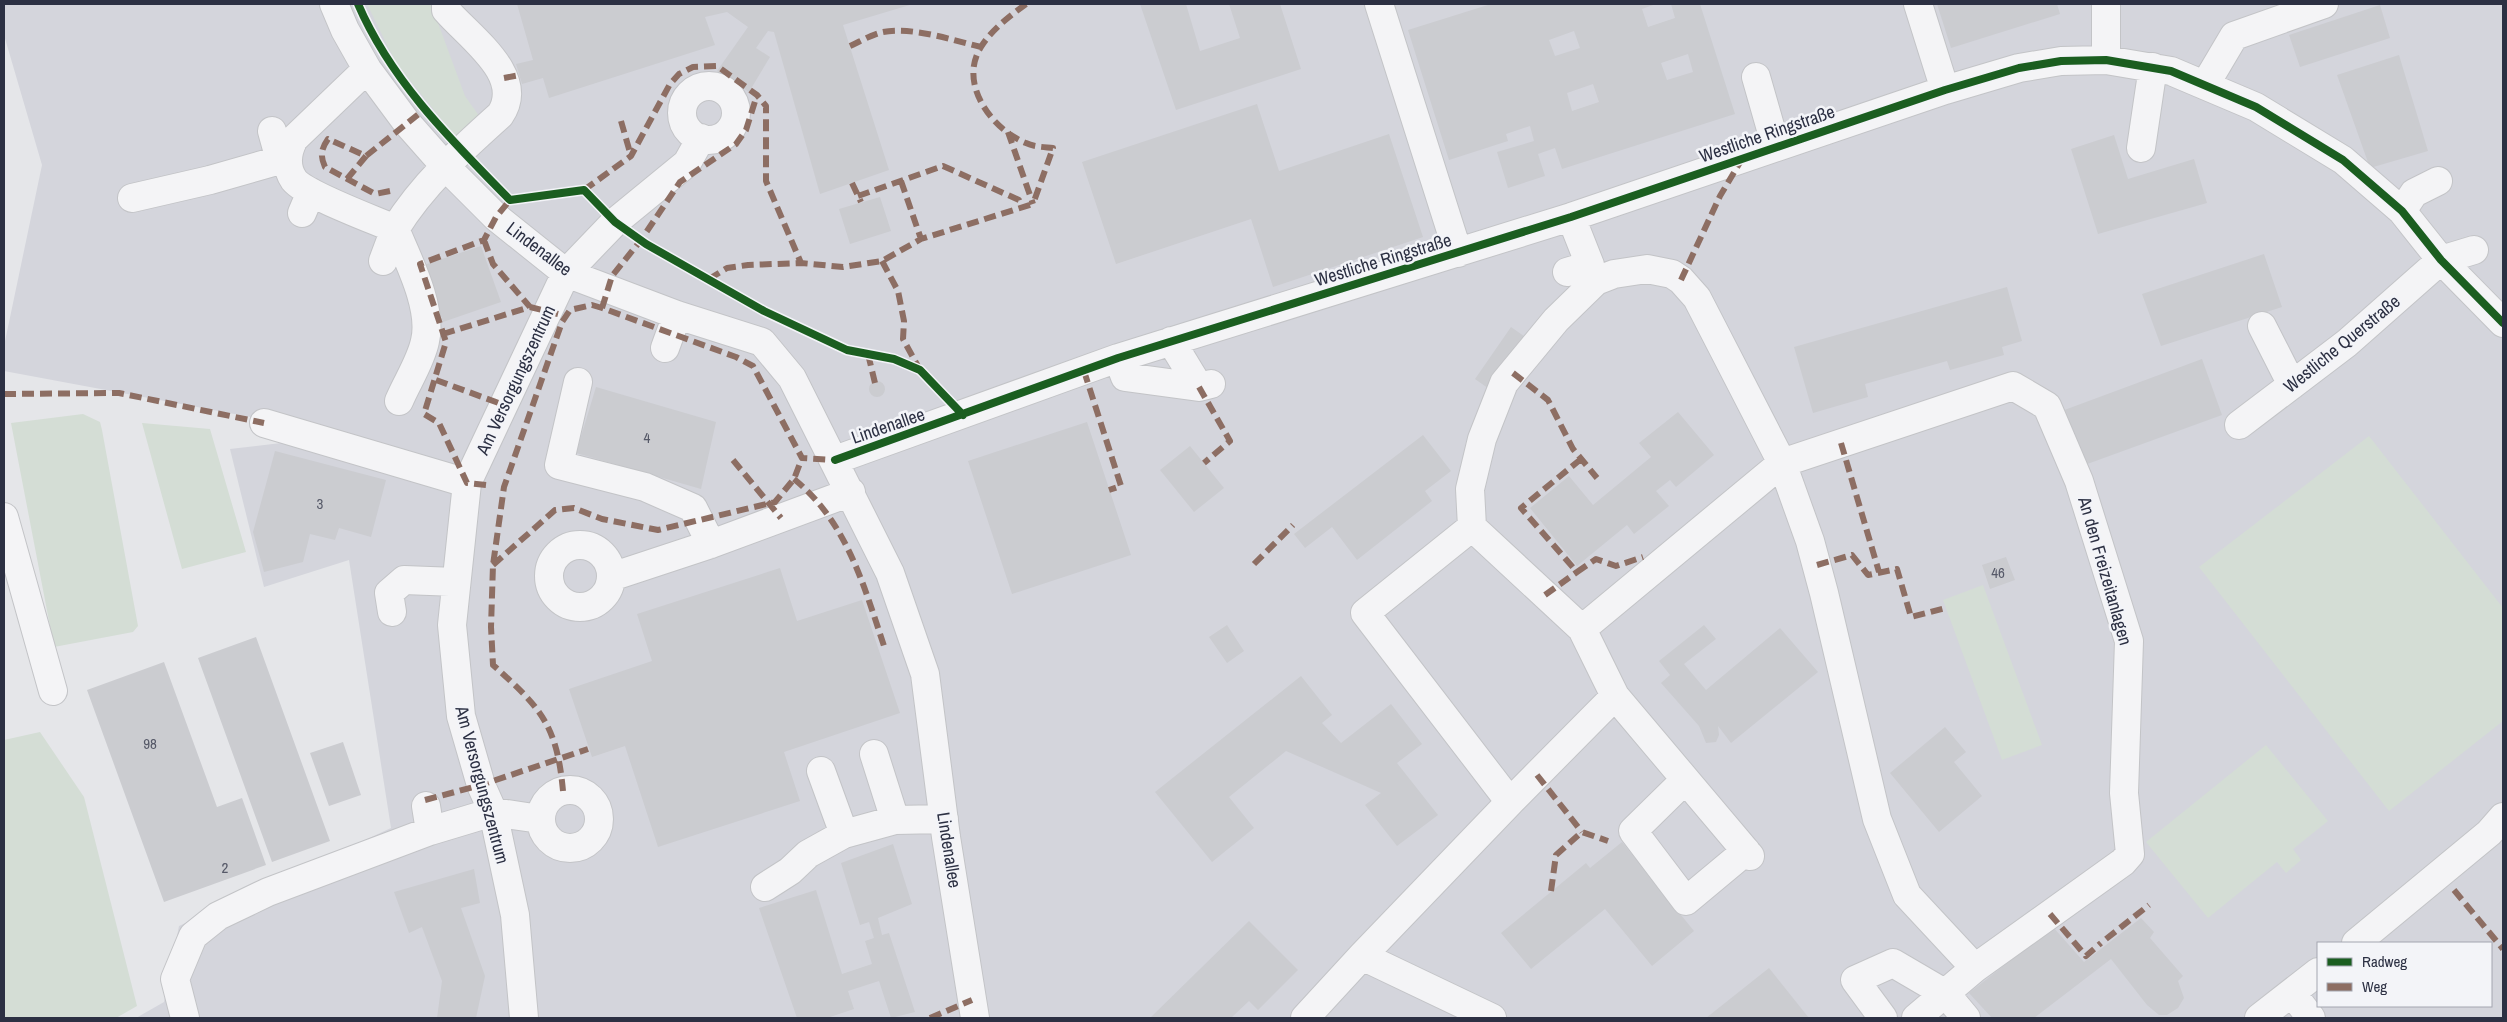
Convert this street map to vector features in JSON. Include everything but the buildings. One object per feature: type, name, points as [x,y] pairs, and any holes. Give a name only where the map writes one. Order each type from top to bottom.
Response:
[{"type":"street","name":"Lindenallee","points":[[334,4],[345,30],[367,70],[407,124],[445,166],[496,217],[566,273],[677,315],[762,342],[792,378],[836,460],[890,573],[925,674],[944,819],[975,1018]]},
{"type":"street","points":[[383,261],[395,229],[412,202],[445,166],[500,115],[507,106],[508,92],[498,65],[446,10],[446,4]]},
{"type":"street","points":[[1379,4],[1458,253]]},
{"type":"street","points":[[1918,4],[1946,90]]},
{"type":"street","points":[[2106,4],[2106,60]]},
{"type":"street","points":[[2205,85],[2234,36],[2324,4]]},
{"type":"street","name":"Westliche Ringstraße","points":[[978,410],[1118,358],[1571,217],[1946,90],[2019,68],[2061,61],[2106,60],[2171,71],[2256,107],[2343,160],[2402,211],[2441,260],[2503,323]]},
{"type":"street","points":[[2141,148],[2153,67]]},
{"type":"street","points":[[284,160],[294,139],[367,70]]},
{"type":"street","points":[[1756,77],[1776,147]]},
{"type":"street","points":[[272,131],[284,160],[307,202],[395,229]]},
{"type":"street","name":"Am Versorgungszentrum","points":[[524,1018],[515,914],[493,812],[481,785],[461,716],[452,626],[467,483],[566,273],[615,222],[687,163],[701,138]]},
{"type":"street","points":[[132,198],[284,160]]},
{"type":"street","points":[[2402,211],[2414,193],[2438,181]]},
{"type":"street","points":[[1567,272],[1590,264],[1571,217]]},
{"type":"street","points":[[395,229],[411,267],[427,316],[425,341],[399,401]]},
{"type":"street","points":[[2441,260],[2474,250]]},
{"type":"street","name":"Westliche Querstraße","points":[[2240,425],[2347,343],[2441,260]]},
{"type":"street","points":[[1685,780],[1633,830],[1686,900],[1748,854],[1615,696],[1582,629],[1472,527],[1470,489],[1482,439],[1504,383],[1556,320],[1596,281],[1614,274],[1647,269],[1672,274],[1681,280],[1697,298],[1782,463],[1810,541],[1824,593],[1877,819],[1907,894],[1976,968]]},
{"type":"street","points":[[665,348],[677,315]]},
{"type":"street","points":[[2262,326],[2292,385]]},
{"type":"street","points":[[1118,358],[1125,377],[1205,385],[1171,342]]},
{"type":"street","points":[[578,382],[559,465],[645,487],[693,508],[711,544]]},
{"type":"street","name":"An den Freizeitanlagen","points":[[1782,463],[2013,386],[2047,406],[2079,481],[2128,641],[2124,793],[2130,854],[2123,862],[1976,968],[1916,1018]]},
{"type":"street","name":"Lindenallee","points":[[836,460],[978,410]]},
{"type":"street","points":[[264,423],[418,480],[467,483]]},
{"type":"street","points":[[1582,629],[1782,463]]},
{"type":"street","points":[[612,577],[711,544],[851,492]]},
{"type":"street","points":[[4,517],[53,691]]},
{"type":"street","points":[[1472,527],[1365,613],[1510,802]]},
{"type":"street","points":[[392,612],[389,594],[404,580],[456,582]]},
{"type":"street","points":[[1305,1018],[1510,802],[1615,696]]},
{"type":"street","points":[[874,754],[895,820]]},
{"type":"street","points":[[821,771],[844,834]]},
{"type":"street","points":[[185,1018],[175,980],[193,936],[218,916],[428,818],[493,812],[540,819]]},
{"type":"street","points":[[2357,942],[2490,833],[2503,817]]},
{"type":"street","points":[[765,887],[790,872],[808,854],[844,834],[895,820],[944,819]]},
{"type":"street","points":[[1362,956],[1492,1018]]},
{"type":"street","points":[[1883,1018],[1855,980],[1893,963],[1946,994],[1966,1018]]},
{"type":"street","points":[[2259,1018],[2317,973]]},
{"type":"street","points":[[2292,993],[2311,1018]]},
{"type":"shaded area","points":[[4,4],[2503,4],[2503,1018],[136,1018],[164,1002],[179,926],[391,828],[349,560],[264,587],[230,449],[348,435],[4,371],[4,346],[42,165],[4,35]]},
{"type":"shaded area","points":[[367,4],[431,4],[465,96],[482,120],[458,140],[396,63]]},
{"type":"shaded area","points":[[83,414],[100,422],[138,626],[133,632],[54,647],[11,423]]},
{"type":"shaded area","points":[[142,423],[210,429],[246,552],[182,569]]},
{"type":"shaded area","points":[[2369,436],[2503,608],[2503,721],[2389,811],[2199,567]]},
{"type":"shaded area","points":[[1983,585],[2042,745],[2002,760],[1943,600]]},
{"type":"shaded area","points":[[40,732],[84,797],[137,1006],[116,1018],[4,1018],[4,740]]},
{"type":"shaded area","points":[[2266,745],[2328,821],[2293,849],[2301,860],[2286,873],[2277,862],[2208,918],[2146,842]]},
{"type":"marked path","points":[[1026,4],[1002,23],[985,40],[975,61],[973,75],[976,90],[982,103],[990,116],[1001,127],[1029,144],[1053,148],[1033,204]]},
{"type":"marked path","points":[[850,46],[879,33],[903,31],[930,34],[981,47]]},
{"type":"marked path","points":[[584,190],[631,156],[670,84],[679,74],[693,67],[717,66],[757,95],[766,106],[766,181],[801,263]]},
{"type":"marked path","points":[[504,78],[520,75]]},
{"type":"marked path","points":[[602,308],[612,276],[641,240],[680,182],[736,144],[746,130],[757,95]]},
{"type":"marked path","points":[[390,191],[375,194],[325,167],[322,159],[324,146],[328,139],[366,156],[425,109]]},
{"type":"marked path","points":[[621,121],[631,156]]},
{"type":"marked path","points":[[1008,132],[1033,204]]},
{"type":"marked path","points":[[347,179],[366,156]]},
{"type":"marked path","points":[[1681,280],[1720,196],[1742,159]]},
{"type":"marked path","points":[[858,196],[943,166],[1019,200],[1022,208]]},
{"type":"marked path","points":[[901,181],[921,239]]},
{"type":"marked path","points":[[852,183],[861,202]]},
{"type":"marked path","points":[[486,485],[467,483],[439,423],[424,414],[446,342],[420,264],[484,240],[496,217],[510,200]]},
{"type":"marked path","points":[[709,279],[727,268],[748,265],[801,263],[843,267],[882,261],[921,239],[1033,204]]},
{"type":"marked path","points":[[484,240],[493,264],[530,307]]},
{"type":"marked path","points":[[882,261],[898,291],[904,321],[903,339],[920,370]]},
{"type":"marked path","points":[[563,791],[556,750],[544,719],[535,706],[493,665],[491,627],[493,565],[504,487],[562,322],[570,310],[592,305],[602,308],[736,357],[753,366],[802,458],[835,460]]},
{"type":"marked path","points":[[443,334],[530,307],[566,316]]},
{"type":"marked path","points":[[868,354],[875,383]]},
{"type":"marked path","points":[[1084,371],[1121,486],[1109,490]]},
{"type":"marked path","points":[[1513,373],[1548,400],[1573,449],[1597,478]]},
{"type":"marked path","points":[[436,380],[504,405]]},
{"type":"marked path","points":[[1199,387],[1230,441],[1204,463]]},
{"type":"marked path","points":[[4,394],[119,393],[264,423]]},
{"type":"marked path","points":[[1841,443],[1879,572]]},
{"type":"marked path","points":[[493,565],[555,510],[574,508],[602,519],[658,530],[775,502],[794,479],[802,458]]},
{"type":"marked path","points":[[1581,459],[1521,508],[1577,572],[1596,559],[1616,566],[1643,557]]},
{"type":"marked path","points":[[733,460],[781,518]]},
{"type":"marked path","points":[[794,479],[828,515],[841,535],[861,579],[885,649]]},
{"type":"marked path","points":[[1254,564],[1293,525]]},
{"type":"marked path","points":[[1817,565],[1852,555],[1868,575],[1897,569],[1911,617],[1946,608]]},
{"type":"marked path","points":[[1545,595],[1577,572]]},
{"type":"marked path","points":[[425,800],[481,785],[588,749]]},
{"type":"marked path","points":[[1537,775],[1582,832]]},
{"type":"marked path","points":[[1551,891],[1556,855],[1582,832],[1608,841]]},
{"type":"marked path","points":[[2454,890],[2503,949]]},
{"type":"marked path","points":[[2106,939],[2149,905]]},
{"type":"marked path","points":[[2050,914],[2086,956],[2101,943]]},
{"type":"marked path","points":[[930,1018],[972,1000]]},
{"type":"cycle path","points":[[358,4],[372,32],[405,84],[445,132],[510,200],[584,190],[615,222],[646,244],[764,311],[847,350],[894,359],[920,370],[963,415]]},
{"type":"cycle path","points":[[835,460],[1118,358],[1571,217],[1945,90],[2019,68],[2061,61],[2106,60],[2171,71],[2256,107],[2343,160],[2402,211],[2441,260],[2503,323]]}]
